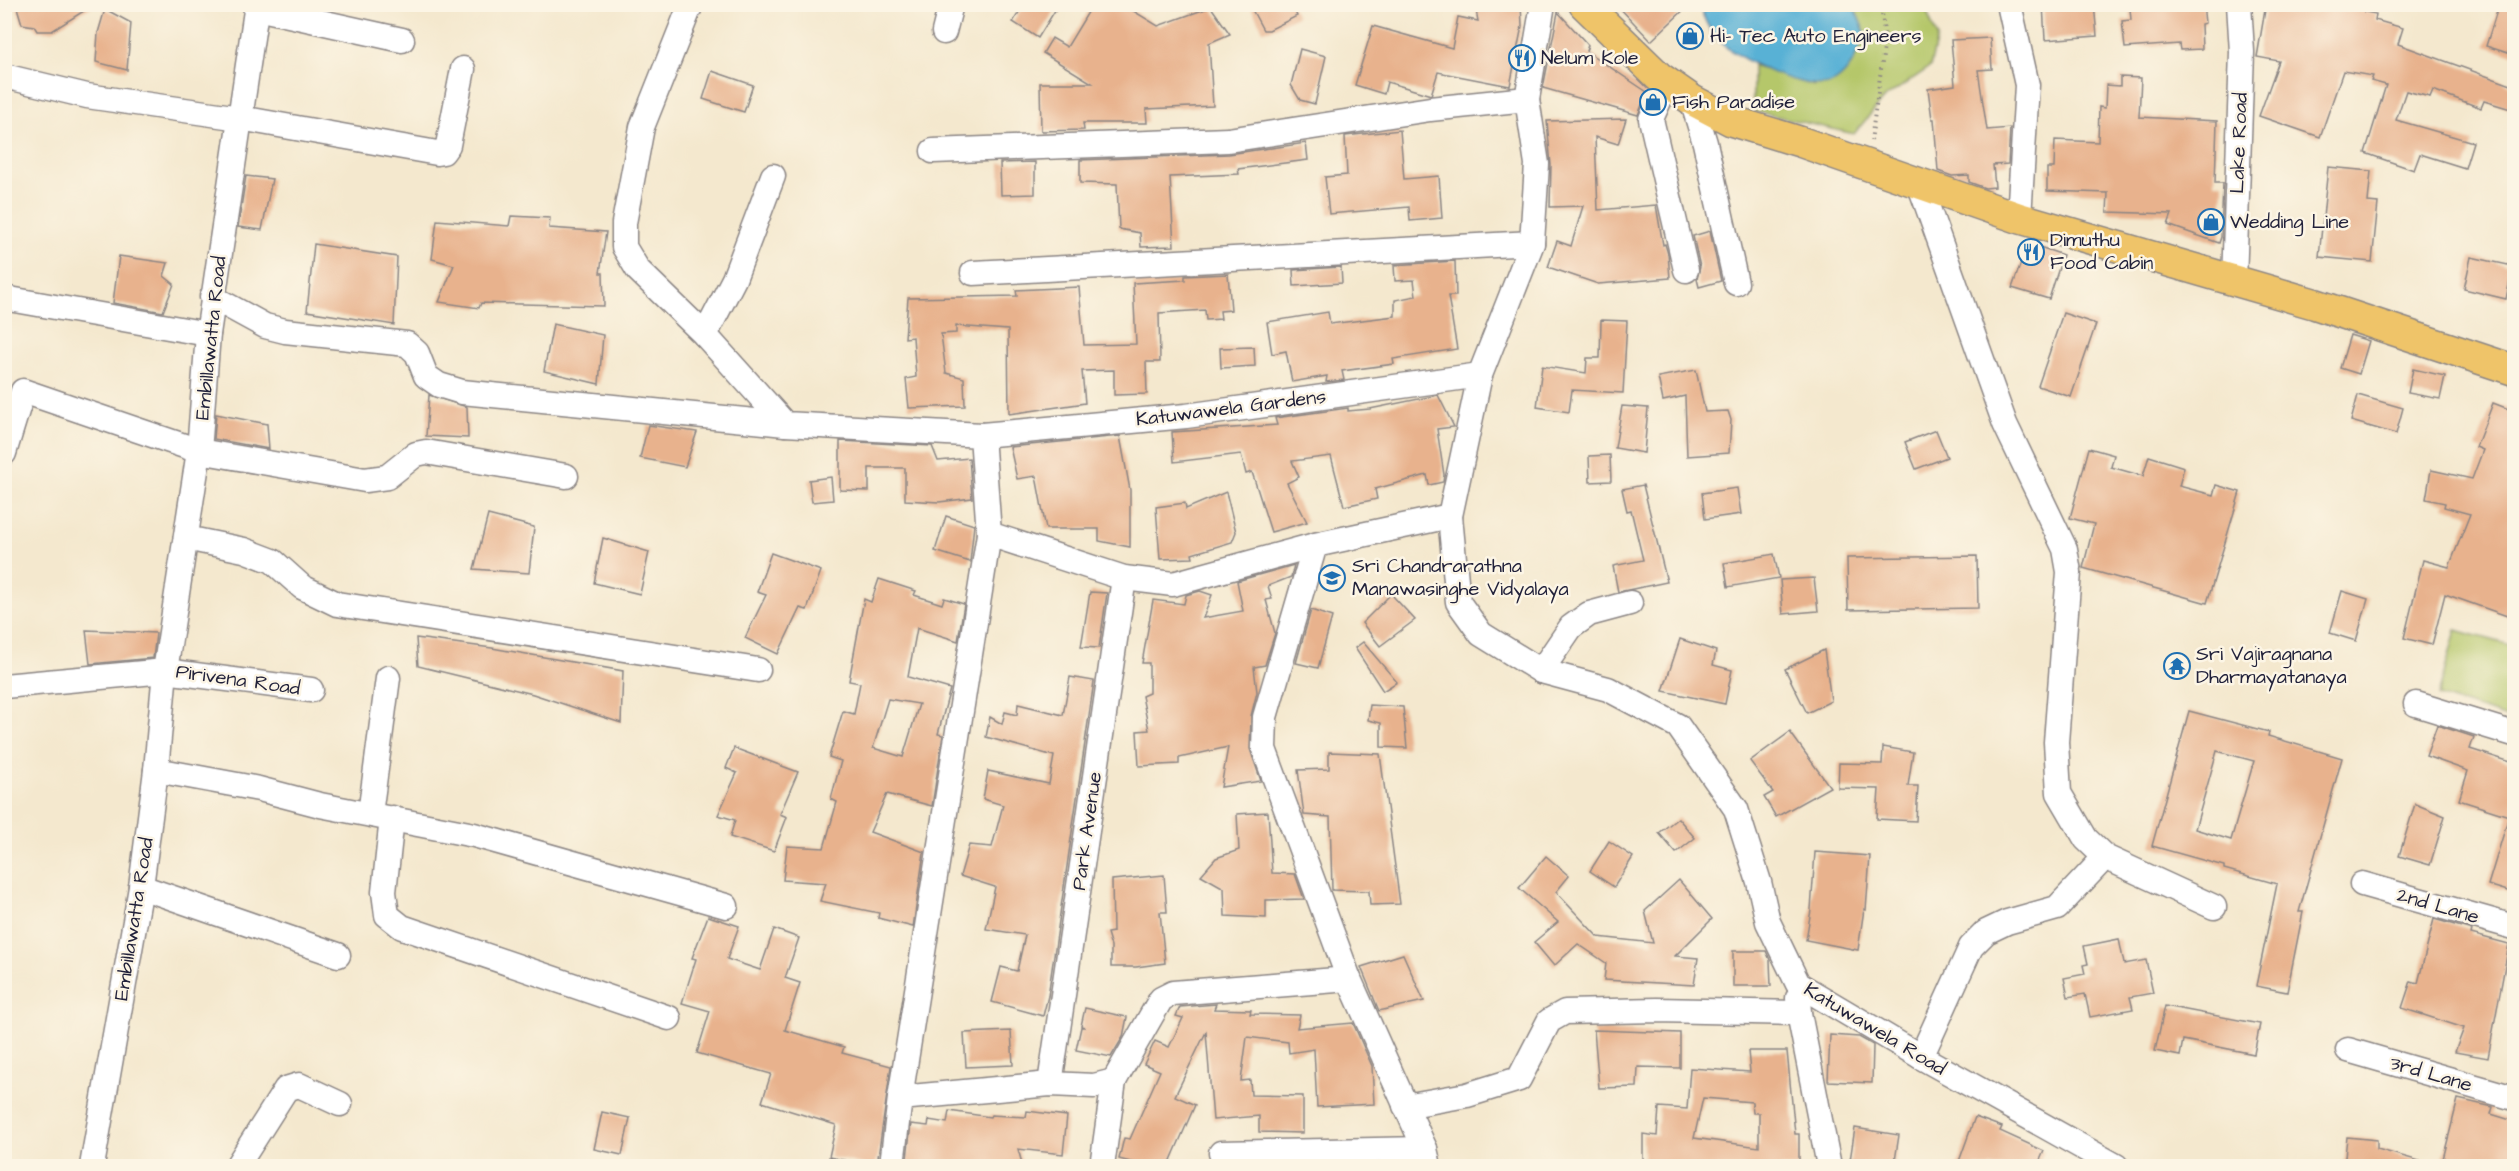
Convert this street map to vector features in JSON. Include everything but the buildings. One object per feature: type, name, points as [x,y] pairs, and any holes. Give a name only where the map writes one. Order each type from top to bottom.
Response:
[{"type":"main road","points":[[1584,4],[1667,83],[1692,100],[1732,121],[2019,218],[2315,304],[2514,370]]},
{"type":"street","points":[[691,4],[642,127],[624,223],[624,247],[638,270],[705,335],[785,424]]},
{"type":"street","points":[[944,32],[951,4]]},
{"type":"street","name":"Katuwawela Road","points":[[1543,4],[1527,99],[1537,164],[1532,243],[1480,375],[1450,516],[1458,602],[1481,634],[1541,671],[1608,689],[1678,726],[1736,809],[1760,882],[1768,922],[1797,984],[2116,1167]]},
{"type":"street","points":[[2009,4],[2027,85],[2019,218]]},
{"type":"street","name":"Lake Road","points":[[2234,281],[2242,52],[2239,4]]},
{"type":"street","points":[[257,6],[402,40]]},
{"type":"street","name":"Embillawatta Road","points":[[92,1167],[141,887],[156,770],[165,671],[200,451],[207,334],[257,6]]},
{"type":"street","points":[[4,76],[87,96],[240,118],[437,153],[443,152],[448,145],[463,69]]},
{"type":"street","points":[[1667,83],[1651,119],[1686,270]]},
{"type":"street","points":[[933,151],[1228,140],[1430,109],[1527,99]]},
{"type":"street","points":[[1692,100],[1705,143],[1736,283]]},
{"type":"street","points":[[705,335],[734,279],[773,176]]},
{"type":"street","points":[[1919,183],[2005,424],[2065,549],[2069,572],[2056,742],[2059,793],[2086,839],[2105,857],[2214,908]]},
{"type":"street","points":[[974,273],[1532,243]]},
{"type":"street","name":"Katuwawela Gardens","points":[[212,297],[265,326],[285,331],[407,344],[417,353],[426,376],[439,385],[462,392],[785,424],[982,435],[1186,416],[1480,375]]},
{"type":"street","points":[[4,298],[207,334]]},
{"type":"street","points":[[4,453],[14,388],[200,451],[365,480],[387,477],[416,454],[426,452],[566,476]]},
{"type":"street","points":[[889,1167],[892,1164],[900,1098],[989,534],[982,435]]},
{"type":"street","points":[[989,534],[1124,578],[1173,584],[1315,545],[1450,516]]},
{"type":"street","points":[[186,538],[244,550],[273,561],[302,587],[337,604],[758,670]]},
{"type":"street","points":[[1221,1153],[1427,1158],[1349,979],[1264,749],[1265,717],[1315,545]]},
{"type":"street","name":"Park Avenue","points":[[1050,1084],[1124,578]]},
{"type":"street","points":[[1541,671],[1571,627],[1589,614],[1630,603]]},
{"type":"street","points":[[4,686],[165,671]]},
{"type":"street","name":"Pirivena Road","points":[[165,671],[311,690]]},
{"type":"street","points":[[388,678],[381,816],[387,915],[402,927],[669,1018]]},
{"type":"street","points":[[2415,704],[2514,734]]},
{"type":"street","points":[[156,770],[259,789],[320,805],[474,835],[726,906]]},
{"type":"street","points":[[1921,1057],[1971,947],[1986,932],[2007,922],[2057,908],[2105,857]]},
{"type":"street","name":"2nd Lane","points":[[2362,884],[2514,927]]},
{"type":"street","points":[[141,887],[338,955]]},
{"type":"street","points":[[1102,1167],[1114,1081],[1161,999],[1173,993],[1349,979]]},
{"type":"street","points":[[1797,984],[1799,1013],[1829,1167]]},
{"type":"street","points":[[1405,1106],[1467,1095],[1519,1079],[1549,1021],[1565,1012],[1657,1010],[1799,1013]]},
{"type":"street","name":"3rd Lane","points":[[2348,1050],[2514,1098]]},
{"type":"street","points":[[900,1098],[1050,1084],[1094,1086],[1114,1081]]},
{"type":"street","points":[[237,1167],[286,1089],[299,1085],[340,1104]]},
{"type":"path","points":[[1868,166],[1885,41],[1881,4]]},
{"type":"green space","points":[[1853,5],[1924,5],[1937,37],[1930,67],[1883,99],[1854,134],[1753,111],[1753,65],[1814,86],[1866,35]]},
{"type":"green space","points":[[2456,630],[2514,646],[2514,720],[2438,696]]},
{"type":"water","points":[[1699,5],[1853,5],[1866,35],[1854,60],[1842,77],[1825,85],[1810,84],[1773,73],[1724,46],[1710,29]]},
{"type":"place","name":"Hi- Tec Auto Engineers","points":[[1690,36]]},
{"type":"place","name":"Nelum Kole","points":[[1522,58]]},
{"type":"place","name":"Fish Paradise","points":[[1653,102]]},
{"type":"place","name":"Wedding Line","points":[[2211,222]]},
{"type":"place","name":"Dimuthu Food Cabin","points":[[2031,252]]},
{"type":"place","name":"Sri Chandrarathna Manawasinghe Vidyalaya","points":[[1332,578]]},
{"type":"place","name":"Sri Vajiragnana Dharmayatanaya","points":[[2177,666]]}]
